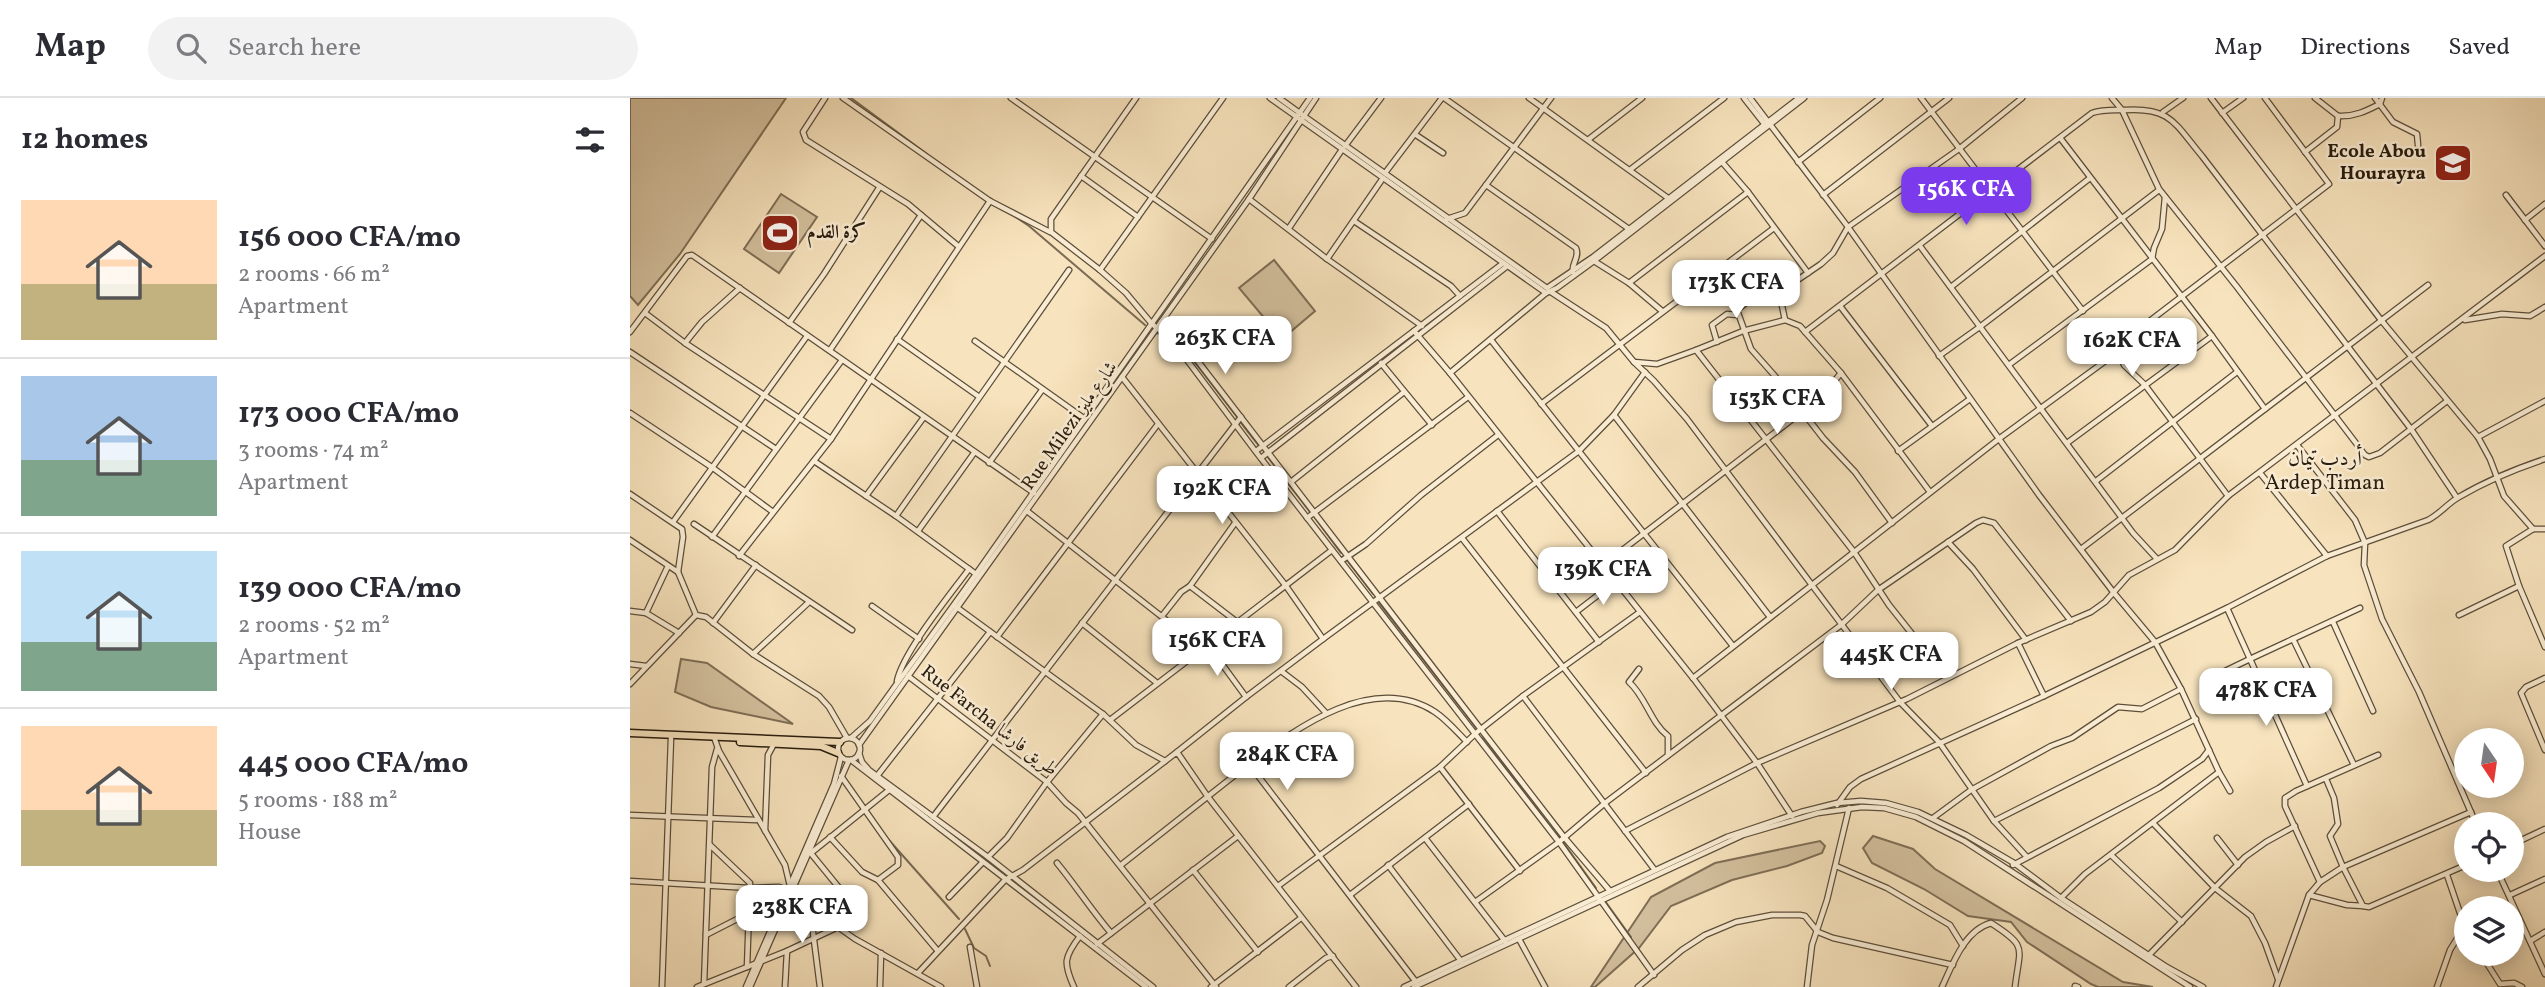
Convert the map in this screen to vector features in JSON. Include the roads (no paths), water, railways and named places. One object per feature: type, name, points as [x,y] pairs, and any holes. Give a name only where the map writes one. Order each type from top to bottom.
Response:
[{"type":"main road","points":[[630,735],[840,742]]},
{"type":"main road","points":[[630,735],[821,746],[840,755]]},
{"type":"street","points":[[825,98],[803,136],[921,215],[958,246]]},
{"type":"street","points":[[843,98],[990,201],[1051,232],[1126,293],[1152,324],[1172,340],[1559,842],[1654,975]]},
{"type":"street","points":[[1011,98],[1212,239]]},
{"type":"street","points":[[1051,232],[1052,219],[1136,98]]},
{"type":"street","points":[[1100,270],[1223,98]]},
{"type":"street","points":[[1270,98],[1447,219],[1506,264],[1547,288],[1573,272],[1668,198],[1769,125]]},
{"type":"street","points":[[1279,98],[1300,117]]},
{"type":"street","points":[[1300,117],[1310,98]]},
{"type":"street","points":[[1300,117],[1316,98]]},
{"type":"street","points":[[1289,228],[1343,148],[1381,98]]},
{"type":"street","points":[[1327,259],[1384,176],[1443,98],[1629,229]]},
{"type":"street","points":[[1529,98],[1590,139],[1668,198]]},
{"type":"street","points":[[1447,219],[1463,215],[1550,98]]},
{"type":"street","points":[[1590,139],[1642,98]]},
{"type":"street","points":[[1631,169],[1724,98]]},
{"type":"street","points":[[1744,98],[1769,125]]},
{"type":"street","points":[[1750,98],[1848,227],[2081,549],[2155,642],[2230,791]]},
{"type":"street","points":[[1450,373],[1548,293],[1594,261],[1802,98]]},
{"type":"street","points":[[1798,162],[1880,98]]},
{"type":"street","points":[[1921,98],[2083,311]]},
{"type":"street","points":[[1823,195],[1949,98]]},
{"type":"street","points":[[1892,523],[1855,472],[1823,438],[1751,349],[1737,315],[1738,309],[1747,302],[1808,273],[1833,253],[1848,227],[1959,149],[2022,98]]},
{"type":"street","points":[[2112,98],[2122,110],[2159,189],[2352,439],[2369,457],[2380,453],[2447,401]]},
{"type":"street","points":[[2163,113],[2183,98]]},
{"type":"street","points":[[2211,98],[2381,320],[2478,437],[2504,496],[2533,529]]},
{"type":"street","points":[[2222,113],[2243,98]]},
{"type":"street","points":[[1693,678],[2000,438],[2119,351],[2130,336],[2329,184],[2264,98]]},
{"type":"street","points":[[2315,98],[2338,116],[2354,116],[2381,101]]},
{"type":"street","points":[[2375,98],[2381,101],[2393,122],[2417,134],[2417,145]]},
{"type":"street","points":[[1805,332],[2092,114],[2104,110],[2150,109],[2173,120],[2202,156],[2411,429],[2457,498]]},
{"type":"street","points":[[2305,152],[2337,127],[2338,116]]},
{"type":"street","name":"Rue Milezi شارع مليز","points":[[956,606],[976,574],[1027,511],[1035,494],[1249,199],[1300,117]]},
{"type":"street","name":"Rue Milezi شارع مليز","points":[[859,745],[1085,419],[1300,117]]},
{"type":"street","points":[[1416,135],[1443,153]]},
{"type":"street","points":[[2061,139],[2212,335],[2265,409]]},
{"type":"street","points":[[1722,162],[1748,192],[1808,273]]},
{"type":"street","points":[[1081,176],[1138,217]]},
{"type":"street","points":[[1384,176],[1548,293],[1601,324],[1686,419],[1900,702],[1939,742],[1994,821],[2026,856]]},
{"type":"street","points":[[1951,287],[2090,178]]},
{"type":"street","points":[[1486,185],[1576,248],[1577,257],[1573,272]]},
{"type":"street","points":[[789,323],[879,188]]},
{"type":"street","points":[[1939,356],[2159,189]]},
{"type":"street","points":[[1629,283],[1748,192]]},
{"type":"street","points":[[2506,195],[2545,246]]},
{"type":"street","points":[[2010,365],[2152,259],[2162,229],[2165,197]]},
{"type":"street","points":[[1249,199],[1423,328]]},
{"type":"street","points":[[740,556],[831,439],[990,201]]},
{"type":"street","points":[[2525,220],[2545,204]]},
{"type":"street","points":[[830,350],[921,215]]},
{"type":"street","points":[[1354,220],[1451,286],[1461,296]]},
{"type":"street","points":[[1541,404],[1774,229]]},
{"type":"street","points":[[1920,246],[2123,518],[2157,559]]},
{"type":"street","points":[[630,332],[689,254],[1035,494]]},
{"type":"street","points":[[1625,831],[1758,763],[1900,702],[2018,643],[2091,612],[2105,603],[2129,575],[2175,550],[2228,496],[2545,256]]},
{"type":"street","points":[[1594,261],[1629,283],[1662,311]]},
{"type":"street","points":[[1423,328],[1461,296],[1506,264]]},
{"type":"street","points":[[1256,452],[1506,264]]},
{"type":"street","points":[[896,516],[1069,270]]},
{"type":"street","points":[[2081,549],[2428,285]]},
{"type":"street","points":[[1778,287],[1786,320]]},
{"type":"street","points":[[685,343],[702,322],[740,288]]},
{"type":"street","points":[[1840,306],[1932,426]]},
{"type":"street","points":[[2460,321],[2501,314],[2530,316],[2545,307]]},
{"type":"street","points":[[645,313],[685,343],[831,439]]},
{"type":"street","points":[[1717,342],[1712,325],[1727,314],[1737,315]]},
{"type":"street","points":[[1156,318],[1177,334],[1564,837],[1611,892]]},
{"type":"street","points":[[1634,362],[1657,364],[1743,331],[1786,320],[1800,326],[1841,373],[1930,492]]},
{"type":"street","points":[[1261,458],[1415,333]]},
{"type":"street","points":[[1415,333],[1450,373],[1721,714],[1758,763],[1792,818]]},
{"type":"street","points":[[2067,443],[2212,335]]},
{"type":"street","points":[[673,523],[807,336]]},
{"type":"street","points":[[897,339],[978,396]]},
{"type":"street","points":[[1491,340],[1733,646]]},
{"type":"street","points":[[975,341],[1085,419]]},
{"type":"street","points":[[1696,350],[1854,552],[1878,590],[1947,678]]},
{"type":"street","points":[[2119,351],[2124,365],[2145,385],[2228,496]]},
{"type":"street","points":[[630,352],[776,449]]},
{"type":"street","points":[[712,537],[842,360]]},
{"type":"street","points":[[1381,363],[1432,425]]},
{"type":"street","points":[[918,973],[1008,879],[1177,752],[1246,696],[1579,451],[1614,415],[1645,372]]},
{"type":"street","points":[[2096,481],[2237,372]]},
{"type":"street","points":[[1603,565],[1803,411],[1841,373]]},
{"type":"street","points":[[1122,377],[1286,586],[1323,639]]},
{"type":"street","points":[[989,463],[1042,390]]},
{"type":"street","points":[[1291,482],[1404,392]]},
{"type":"street","points":[[1307,518],[1468,397]]},
{"type":"street","points":[[1898,451],[1970,399]]},
{"type":"street","points":[[2478,437],[2545,401]]},
{"type":"street","points":[[630,414],[747,491],[773,512]]},
{"type":"street","points":[[1614,415],[1770,617]]},
{"type":"street","points":[[866,496],[924,417]]},
{"type":"street","points":[[933,817],[1199,475],[1241,417]]},
{"type":"street","points":[[997,637],[1158,424]]},
{"type":"street","points":[[1341,561],[1366,544],[1421,495],[1498,435]]},
{"type":"street","points":[[2297,445],[2355,520],[2365,543],[2364,565],[2382,619],[2419,692],[2471,812]]},
{"type":"street","points":[[918,531],[974,453]]},
{"type":"street","points":[[1837,806],[1850,788],[1861,779],[2044,696],[2227,608],[2326,556],[2428,520],[2457,498],[2504,473],[2545,459]]},
{"type":"street","points":[[814,461],[976,574]]},
{"type":"street","points":[[2260,473],[2326,556]]},
{"type":"street","points":[[630,494],[683,531],[678,572],[696,615]]},
{"type":"street","points":[[1497,510],[1599,642]]},
{"type":"street","points":[[1027,511],[1206,647],[1246,696]]},
{"type":"street","points":[[1475,902],[1559,842],[1605,803],[1841,625],[1878,590],[1976,523],[1983,520],[1994,523],[2071,621]]},
{"type":"street","points":[[1162,616],[1181,592],[1190,586],[1235,523]]},
{"type":"street","points":[[694,524],[852,630]]},
{"type":"street","points":[[2545,528],[2533,529],[2506,545],[2519,586],[2545,647]]},
{"type":"street","points":[[1462,538],[1646,773]]},
{"type":"street","points":[[631,542],[678,572]]},
{"type":"street","points":[[1948,542],[1973,569],[2026,640]]},
{"type":"street","points":[[1110,720],[1332,550]]},
{"type":"street","points":[[713,623],[757,565]]},
{"type":"street","points":[[646,613],[668,566]]},
{"type":"street","points":[[896,685],[900,671],[919,639],[969,569]]},
{"type":"street","points":[[1576,612],[1615,582]]},
{"type":"street","points":[[1190,586],[1237,622]]},
{"type":"street","points":[[2459,615],[2519,586]]},
{"type":"street","points":[[753,654],[808,603]]},
{"type":"street","points":[[872,606],[919,639]]},
{"type":"street","points":[[956,606],[1110,720],[1136,745],[1165,761]]},
{"type":"street","points":[[2227,608],[2306,786]]},
{"type":"street","points":[[2241,709],[2223,672],[2360,608]]},
{"type":"street","points":[[630,611],[646,613],[679,633]]},
{"type":"street","points":[[1278,886],[1440,767],[1476,733],[1523,696],[1640,612]]},
{"type":"street","points":[[696,615],[706,617],[753,654],[819,696],[849,738],[859,745],[859,753],[865,766],[988,858],[1008,879],[1146,987]]},
{"type":"street","points":[[630,684],[696,615]]},
{"type":"street","points":[[2333,622],[2373,711]]},
{"type":"street","points":[[1082,623],[1157,683]]},
{"type":"street","points":[[877,776],[990,632]]},
{"type":"street","points":[[2293,639],[2354,765]]},
{"type":"street","points":[[2018,643],[2044,696]]},
{"type":"street","points":[[630,664],[646,666]]},
{"type":"street","points":[[1639,669],[1629,682],[1637,690],[1657,728],[1668,736],[1668,756]]},
{"type":"street","points":[[1281,671],[1302,687],[1326,713]]},
{"type":"street","name":"Rue Milezi شارع مليز","points":[[849,738],[870,721],[906,674]]},
{"type":"street","name":"Rue Farcha طريق فارشا","points":[[906,674],[1047,782],[1086,821],[1214,986]]},
{"type":"street","points":[[2545,678],[2526,687],[2521,693],[2545,750]]},
{"type":"street","points":[[1933,818],[1971,790],[2051,746],[2071,738],[2118,707],[2141,709],[2181,689]]},
{"type":"street","points":[[1523,696],[1654,869]]},
{"type":"street","points":[[1121,865],[1249,764],[1326,713],[1364,701],[1406,701],[1435,712],[1467,742]]},
{"type":"street","points":[[988,858],[1007,838],[1047,782],[1102,714]]},
{"type":"street","points":[[1994,821],[2196,719]]},
{"type":"street","points":[[662,987],[671,738]]},
{"type":"street","points":[[748,987],[834,784],[840,742],[849,738]]},
{"type":"street","points":[[714,739],[757,820],[785,865],[792,888]]},
{"type":"street","points":[[765,831],[768,755],[774,744]]},
{"type":"street","points":[[704,986],[712,767],[713,755],[718,748]]},
{"type":"street","points":[[2010,869],[2014,863],[2026,856],[2159,788],[2202,759],[2209,750]]},
{"type":"street","points":[[1177,752],[1208,797],[1356,987]]},
{"type":"street","points":[[792,888],[841,776],[850,760],[859,753]]},
{"type":"street","points":[[840,755],[982,863],[1008,879],[1153,987]]},
{"type":"street","points":[[2320,882],[2285,800],[2290,794],[2306,786],[2378,755]]},
{"type":"street","points":[[1249,764],[1415,984]]},
{"type":"street","points":[[1440,767],[1520,871]]},
{"type":"street","points":[[2061,898],[2085,874],[2219,772]]},
{"type":"street","points":[[841,776],[898,857],[898,865],[878,880]]},
{"type":"street","points":[[2326,779],[2334,798],[2338,824],[2330,836],[2363,906]]},
{"type":"street","points":[[810,852],[889,790]]},
{"type":"street","points":[[1415,984],[1461,961],[1518,939],[1654,869],[1727,837],[1861,801],[1886,803],[1933,818],[2014,863],[2061,898],[2203,987]]},
{"type":"street","points":[[1350,895],[1469,804]]},
{"type":"street","points":[[1837,806],[1884,808],[1916,817],[1964,841],[2190,987]]},
{"type":"street","points":[[1807,987],[1810,954],[1836,866],[1849,807]]},
{"type":"street","points":[[630,814],[757,820]]},
{"type":"street","points":[[1611,892],[1722,844],[1792,818]]},
{"type":"street","points":[[2276,987],[2309,895],[2320,882],[2343,867],[2454,819]]},
{"type":"street","points":[[2153,823],[2215,888],[2251,916],[2265,943],[2278,979]]},
{"type":"street","points":[[2149,955],[2238,864],[2266,842],[2295,826]]},
{"type":"street","points":[[2524,839],[2545,829]]},
{"type":"street","points":[[1097,944],[1238,836]]},
{"type":"street","points":[[830,837],[862,872],[878,880],[937,951]]},
{"type":"street","points":[[1425,838],[1506,943]]},
{"type":"street","points":[[2217,838],[2238,864]]},
{"type":"street","points":[[710,845],[749,881],[747,967]]},
{"type":"street","points":[[697,987],[787,951],[838,927],[848,914],[849,900],[810,852]]},
{"type":"street","points":[[2111,855],[2182,922]]},
{"type":"street","points":[[949,897],[982,863]]},
{"type":"street","points":[[1057,863],[1111,933]]},
{"type":"street","points":[[1388,865],[1461,961]]},
{"type":"street","points":[[1836,866],[1887,888],[1950,925],[1963,946]]},
{"type":"street","points":[[1193,870],[1258,952]]},
{"type":"street","points":[[2309,895],[2347,905],[2376,905],[2454,871]]},
{"type":"street","points":[[2447,875],[2454,896]]},
{"type":"street","points":[[2510,895],[2545,878]]},
{"type":"street","points":[[630,881],[792,888],[838,927],[941,987]]},
{"type":"street","points":[[2503,882],[2545,974]]},
{"type":"street","points":[[1404,987],[1506,943],[1600,898]]},
{"type":"street","points":[[808,900],[820,987]]},
{"type":"street","points":[[706,935],[748,914]]},
{"type":"street","points":[[1638,987],[1693,942],[1736,922],[1794,914],[1805,916],[1818,932],[1850,943],[1954,965]]},
{"type":"street","points":[[1214,986],[1301,918]]},
{"type":"street","points":[[1942,987],[1963,946],[1978,926],[1991,923],[2016,940],[2021,949],[2015,987]]},
{"type":"street","points":[[2530,941],[2545,932]]},
{"type":"street","points":[[1074,987],[1065,965],[1069,951],[1080,936]]},
{"type":"street","points":[[1518,939],[1545,987]]},
{"type":"street","points":[[2437,987],[2454,944]]},
{"type":"street","points":[[970,947],[977,987]]},
{"type":"street","points":[[785,987],[787,951]]},
{"type":"street","points":[[880,987],[881,953]]},
{"type":"street","points":[[1289,987],[1326,958],[1333,956]]},
{"type":"street","points":[[2489,966],[2500,984],[2514,982],[2522,987]]},
{"type":"waterway","points":[[851,98],[927,154]]},
{"type":"waterway","points":[[1011,214],[1029,226],[1145,325]]},
{"type":"waterway","points":[[1156,333],[1164,335]]},
{"type":"waterway","points":[[1171,336],[1180,343],[1237,417]]},
{"type":"waterway","points":[[1241,423],[1259,446]]},
{"type":"waterway","points":[[1267,456],[1310,512]]},
{"type":"waterway","points":[[1315,518],[1341,553]]},
{"type":"waterway","points":[[1346,559],[1373,594]]},
{"type":"waterway","points":[[1379,603],[1477,729]]},
{"type":"waterway","points":[[1483,737],[1558,837]]},
{"type":"waterway","points":[[888,839],[959,919]]},
{"type":"waterway","points":[[1563,842],[1596,888]]},
{"type":"waterway","points":[[1605,901],[1631,937]]},
{"type":"waterway","points":[[965,929],[974,948],[986,956],[990,966]]},
{"type":"place","name":"Ecole Abou Hourayra","points":[[2453,163]]},
{"type":"place","name":"كرة القدم","points":[[780,233]]},
{"type":"district","name":"أردب تيمان Ardep Timan","points":[[2325,471]]}]
